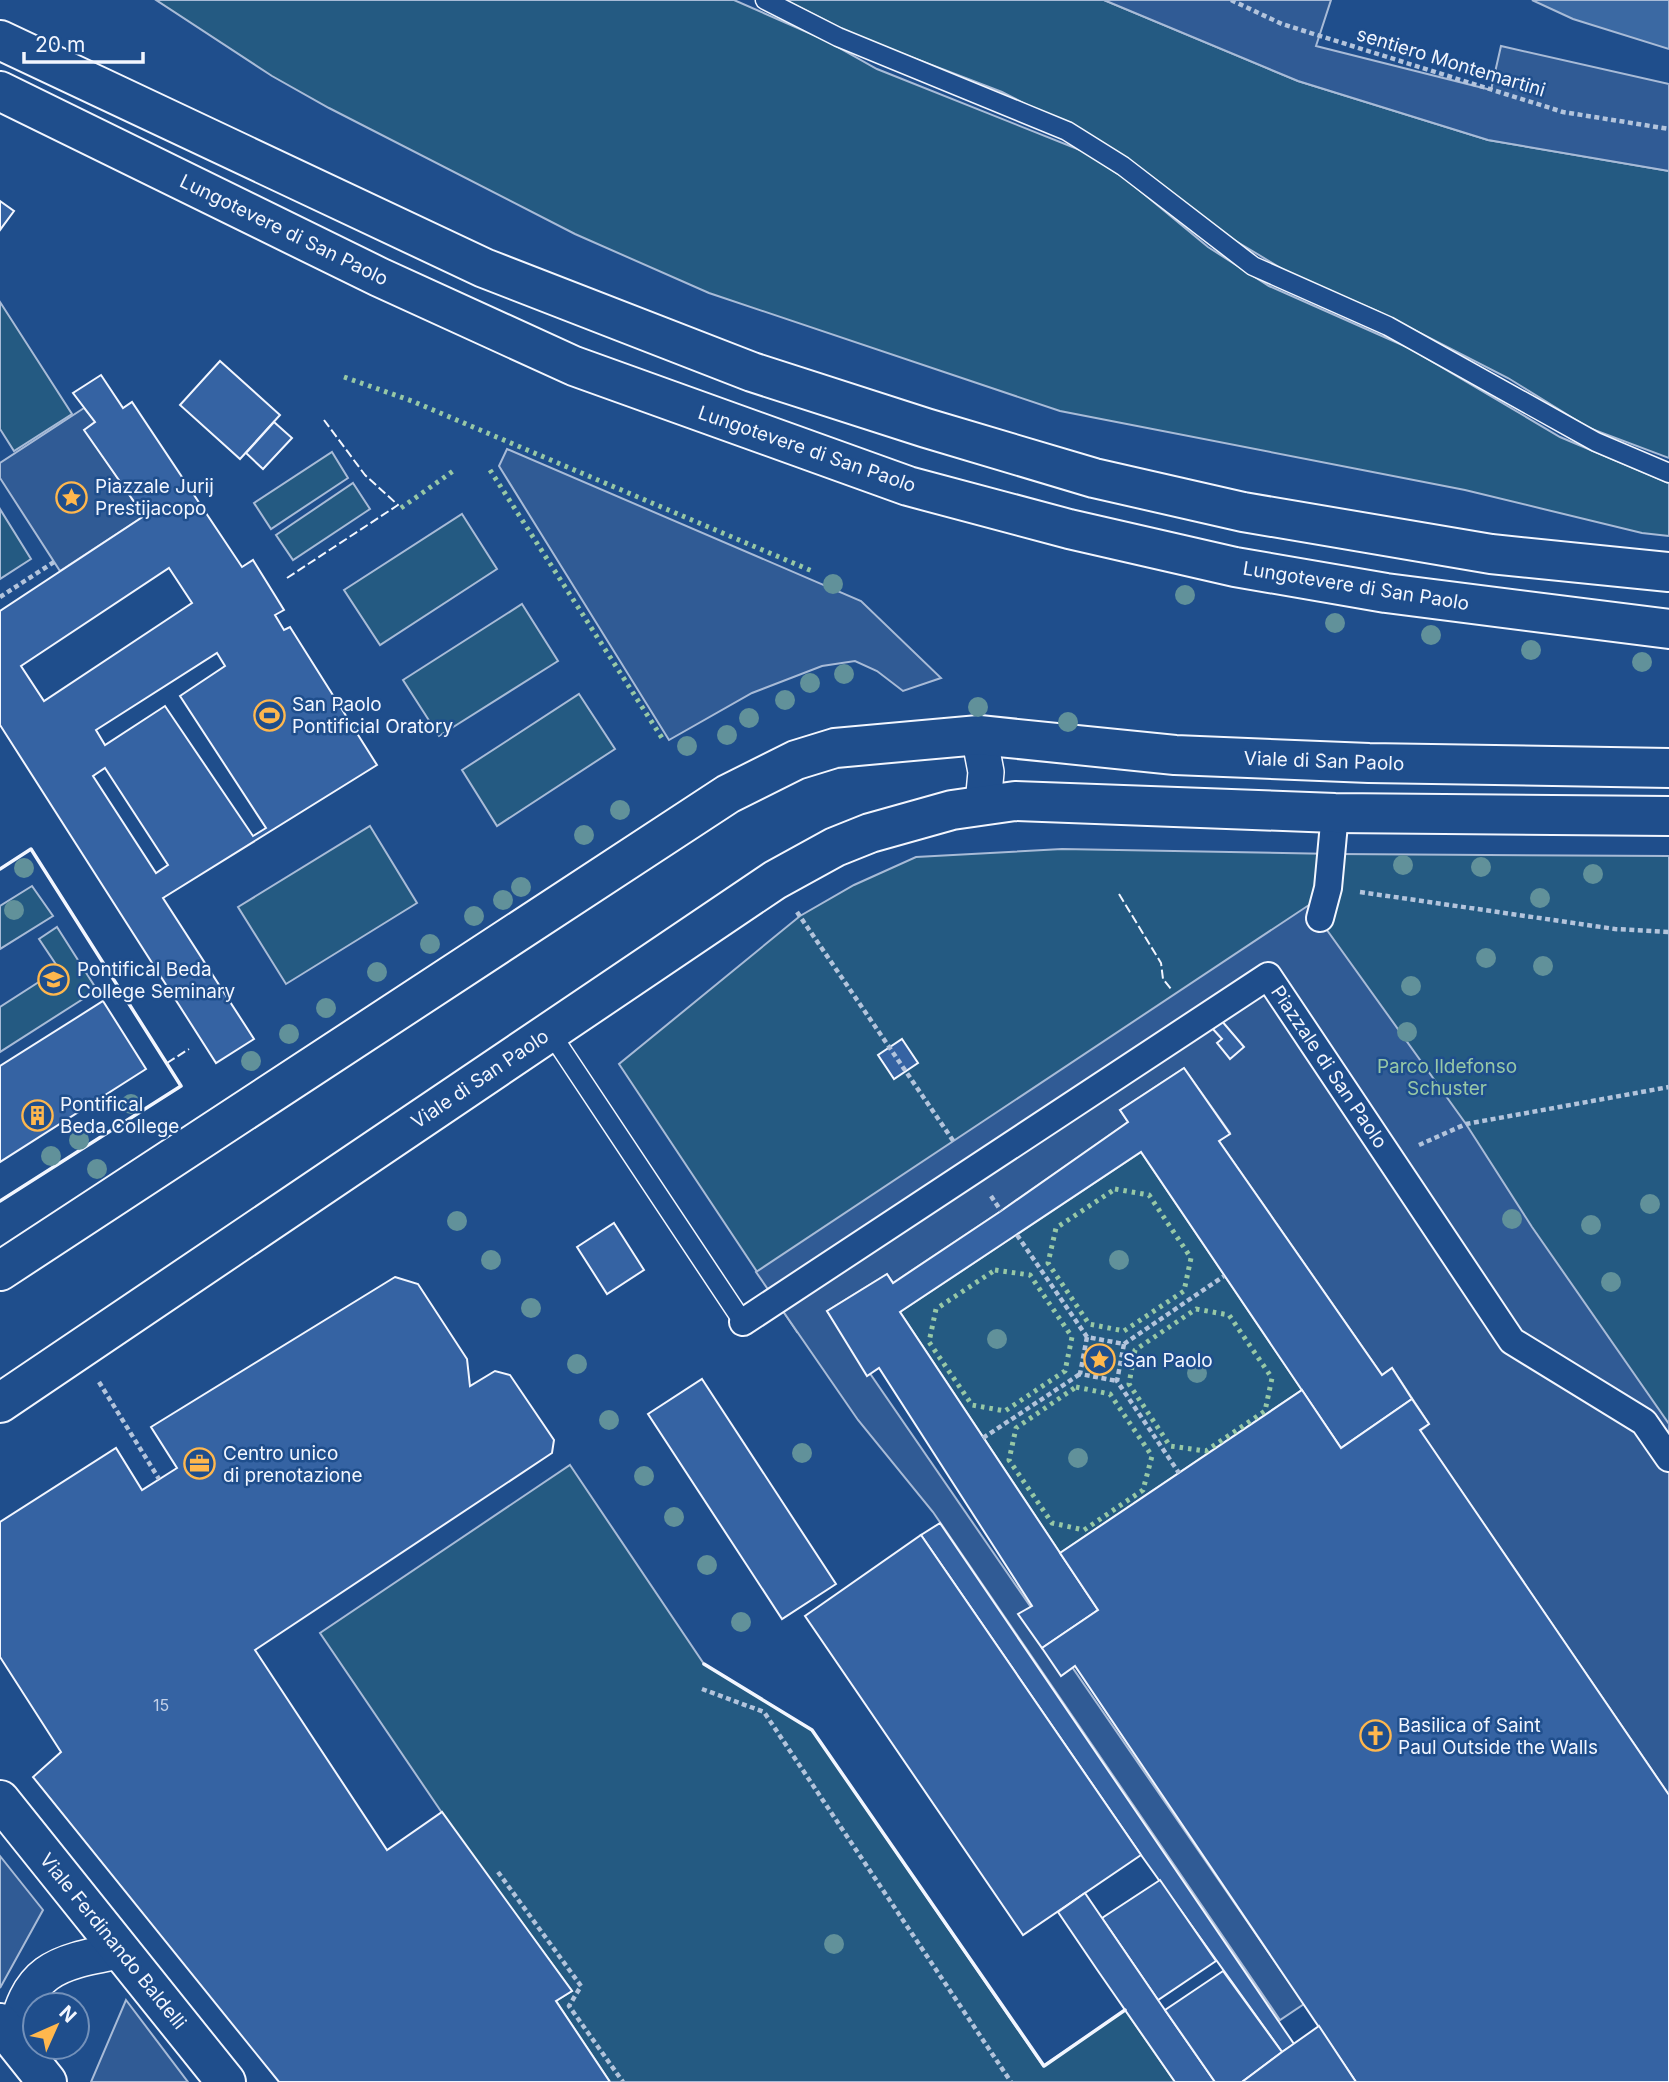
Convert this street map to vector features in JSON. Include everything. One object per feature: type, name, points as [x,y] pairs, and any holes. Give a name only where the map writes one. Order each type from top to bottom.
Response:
[{"type":"street","points":[[0,40],[484,268],[752,372],[914,425],[1094,478],[1242,512],[1491,554],[1669,572]]},
{"type":"street","name":"Lungotevere di San Paolo","points":[[0,91],[379,277],[574,366],[908,486],[1069,529],[1235,567],[1386,593],[1669,629]]},
{"type":"street","points":[[979,735],[986,772],[983,804]]},
{"type":"street","name":"Viale di San Paolo","points":[[0,1271],[728,794],[796,760],[835,748],[979,735],[1175,755],[1369,763],[1669,768]]},
{"type":"street","name":"Viale di San Paolo","points":[[0,1403],[775,880],[835,847],[870,834],[951,810],[983,804],[1060,801],[1335,813],[1669,816]]},
{"type":"street","points":[[1320,918],[1328,888],[1335,813]]},
{"type":"street","name":"Piazzale di San Paolo","points":[[743,1322],[1268,976],[1512,1341],[1644,1422],[1669,1458]]},
{"type":"street","name":"Viale Ferdinando Baldelli","points":[[0,1800],[226,2082]]},
{"type":"street","points":[[47,2082],[7,2032],[26,1995],[38,1979],[88,1957],[120,1951]]},
{"type":"lane","points":[[765,0],[838,37],[1067,131],[1123,166],[1253,266],[1388,326],[1596,442],[1669,473]]},
{"type":"lane","points":[[550,1032],[743,1322]]},
{"type":"path","name":"sentiero Montemartini","points":[[1231,0],[1282,24],[1563,112],[1669,129]]},
{"type":"path","points":[[0,597],[54,562]]},
{"type":"path","points":[[775,880],[953,1141]]},
{"type":"path","points":[[1328,888],[1615,929],[1669,932]]},
{"type":"path","points":[[1390,1158],[1466,1124],[1669,1087]]},
{"type":"path","points":[[1017,1235],[1087,1337],[1124,1344],[1224,1276]]},
{"type":"path","points":[[1080,1374],[1087,1337]]},
{"type":"path","points":[[1124,1344],[1117,1381],[1179,1473]]},
{"type":"path","points":[[79,1349],[159,1479]]},
{"type":"path","points":[[983,1438],[1080,1374],[1117,1381]]},
{"type":"path","points":[[702,1689],[764,1713],[1011,2082]]},
{"type":"path","points":[[498,1872],[581,1986],[569,2006],[623,2082]]},
{"type":"green space","points":[[156,0],[734,0],[825,40],[877,69],[1085,152],[1127,180],[1208,247],[1269,286],[1409,348],[1560,437],[1669,483],[1669,536],[1642,533],[1465,490],[1060,411],[709,293],[575,234],[329,108],[272,76]]},
{"type":"green space","points":[[785,0],[1104,0],[1298,81],[1488,140],[1669,171],[1669,458],[1589,428],[1508,378],[1379,312],[1289,273],[1229,237],[1092,138],[1002,92],[856,36]]},
{"type":"green space","points":[[0,302],[72,414],[14,451],[0,429]]},
{"type":"green space","points":[[332,452],[348,478],[271,529],[254,503]]},
{"type":"green space","points":[[353,483],[370,509],[293,560],[276,535]]},
{"type":"green space","points":[[0,509],[31,559],[0,579]]},
{"type":"green space","points":[[462,514],[497,569],[380,645],[344,590]]},
{"type":"green space","points":[[522,604],[558,661],[439,736],[403,680]]},
{"type":"green space","points":[[579,694],[615,749],[497,826],[462,770]]},
{"type":"green space","points":[[370,826],[417,903],[286,984],[238,907]]},
{"type":"green space","name":"Parco Ildefonso Schuster","points":[[1062,849],[1669,856],[1669,1795],[1392,1368],[1382,1375],[1219,1141],[1230,1133],[1184,1068],[1120,1110],[1128,1122],[1001,1211],[887,1274],[797,1332],[619,1064],[800,916],[854,885],[916,857]]},
{"type":"green space","points":[[32,886],[53,916],[0,949],[0,906]]},
{"type":"green space","points":[[57,927],[97,990],[0,1052],[0,1007],[59,969],[39,939]]},
{"type":"green space","points":[[1141,1152],[1302,1390],[1060,1553],[900,1312]]},
{"type":"green space","points":[[570,1465],[704,1664],[812,1730],[1043,2066],[1125,2010],[1175,2082],[610,2082],[556,2001],[572,1991],[455,1832],[320,1633]]},
{"type":"shaded area","points":[[1104,0],[1331,0],[1316,46],[1491,90],[1501,46],[1669,84],[1669,171],[1488,140],[1298,81]]},
{"type":"shaded area","points":[[1532,0],[1669,0],[1669,49],[1573,19]]},
{"type":"shaded area","name":"Piazzale Jurij Prestijacopo","points":[[84,408],[95,422],[85,430],[144,516],[60,571],[0,478],[0,463]]},
{"type":"shaded area","points":[[507,449],[861,601],[941,678],[903,691],[877,671],[855,661],[822,666],[752,693],[669,740],[499,466]]},
{"type":"shaded area","points":[[1309,905],[1466,1124],[1532,1227],[1669,1424],[1669,1795],[1420,1431],[1429,1424],[1392,1368],[1382,1375],[1219,1141],[1230,1133],[1184,1068],[1120,1110],[1128,1122],[1001,1211],[893,1283],[887,1274],[827,1311],[1304,2004],[1280,2020],[933,1512],[858,1420],[756,1272]]},
{"type":"shaded area","points":[[0,1856],[43,1910],[0,1988]]},
{"type":"shaded area","points":[[126,2000],[188,2082],[91,2082]]},
{"type":"building","points":[[0,201],[14,211],[0,230]]},
{"type":"building","points":[[220,361],[280,415],[240,459],[180,405]]},
{"type":"building","name":"San Paolo Pontificial Oratory","points":[[101,375],[123,408],[132,402],[242,567],[253,560],[284,610],[275,615],[284,630],[290,627],[377,765],[163,898],[254,1039],[216,1063],[0,725],[0,611],[144,516],[84,430],[95,422],[73,393]],"holes":[[[169,568],[192,603],[44,701],[21,666]],[[217,653],[225,666],[180,696],[266,828],[253,836],[165,706],[105,745],[96,730]],[[105,768],[168,865],[156,873],[93,776]]]},
{"type":"building","points":[[274,422],[292,438],[263,469],[246,453]]},
{"type":"building","name":"Pontifical Beda College","points":[[103,1001],[146,1069],[0,1162],[0,1066]]},
{"type":"building","points":[[1221,1020],[1244,1047],[1230,1059],[1217,1043],[1222,1039],[1212,1028]]},
{"type":"building","points":[[902,1039],[918,1063],[894,1079],[878,1055]]},
{"type":"building","points":[[1184,1068],[1230,1134],[1219,1141],[1382,1375],[1392,1368],[1412,1399],[1341,1448],[1141,1152],[900,1312],[1098,1610],[1042,1648],[1018,1614],[1032,1606],[879,1368],[867,1376],[827,1311],[887,1274],[893,1283],[1001,1211],[1128,1122],[1120,1110]]},
{"type":"building","points":[[614,1223],[644,1270],[607,1294],[577,1247]]},
{"type":"building","points":[[395,1277],[418,1284],[467,1359],[470,1386],[495,1371],[510,1375],[554,1440],[552,1453],[255,1650],[387,1850],[442,1812],[572,1991],[556,2001],[610,2082],[279,2082],[33,1777],[61,1752],[0,1657],[0,1522],[116,1448],[142,1490],[177,1468],[151,1427]]},
{"type":"building","points":[[702,1379],[836,1584],[782,1619],[648,1414]]},
{"type":"building","name":"Basilica of Saint Paul Outside the Walls","points":[[1302,1390],[1341,1448],[1412,1399],[1429,1424],[1420,1430],[1669,1795],[1669,2082],[1356,2082],[1075,1666],[1061,1676],[1042,1648],[1098,1610],[1060,1553]]},
{"type":"building","points":[[940,1523],[1294,2044],[1282,2052],[1141,1855],[921,1535]]},
{"type":"building","points":[[921,1535],[1141,1855],[1023,1935],[805,1616]]},
{"type":"building","points":[[1160,1880],[1216,1961],[1158,2000],[1102,1918]]},
{"type":"building","points":[[1085,1893],[1215,2082],[1175,2082],[1098,1971],[1058,1912]]},
{"type":"building","points":[[1223,1971],[1282,2052],[1242,2082],[1215,2082],[1165,2010]]},
{"type":"building","points":[[1319,2026],[1356,2082],[1242,2082],[1282,2052]]},
{"type":"hedge","points":[[344,377],[412,401],[812,571]]},
{"type":"hedge","points":[[401,508],[456,469]]},
{"type":"hedge","points":[[490,470],[662,738]]},
{"type":"hedge","points":[[1115,1189],[1149,1195],[1191,1258],[1184,1291],[1124,1331],[1089,1324],[1048,1263],[1056,1228],[1115,1189]]},
{"type":"hedge","points":[[995,1270],[1030,1275],[1072,1337],[1065,1371],[1005,1411],[972,1405],[929,1342],[936,1309],[995,1270]]},
{"type":"hedge","points":[[1196,1309],[1229,1315],[1272,1378],[1265,1411],[1206,1451],[1170,1446],[1129,1384],[1135,1350],[1196,1309]]},
{"type":"hedge","points":[[1076,1387],[1110,1394],[1152,1456],[1143,1490],[1084,1530],[1052,1523],[1009,1460],[1016,1428],[1076,1387]]},
{"type":"fence","points":[[287,578],[398,505],[365,475],[324,420]]},
{"type":"fence","points":[[1119,894],[1161,963],[1163,979],[1171,989]]},
{"type":"fence","points":[[167,1063],[189,1049]]},
{"type":"wall","points":[[0,869],[31,849],[181,1086],[0,1201]]},
{"type":"wall","points":[[704,1664],[812,1730],[1044,2066],[1125,2010]]},
{"type":"place","name":"Piazzale Jurij Prestijacopo","points":[[72,497]]},
{"type":"place","name":"San Paolo Pontificial Oratory","points":[[269,715]]},
{"type":"place","name":"Pontifical Beda College Seminary","points":[[54,980]]},
{"type":"place","name":"Pontifical Beda College","points":[[37,1115]]},
{"type":"place","name":"San Paolo","points":[[1100,1360]]},
{"type":"place","name":"Centro unico di prenotazione","points":[[200,1464]]},
{"type":"place","name":"Basilica of Saint Paul Outside the Walls","points":[[1375,1736]]}]
